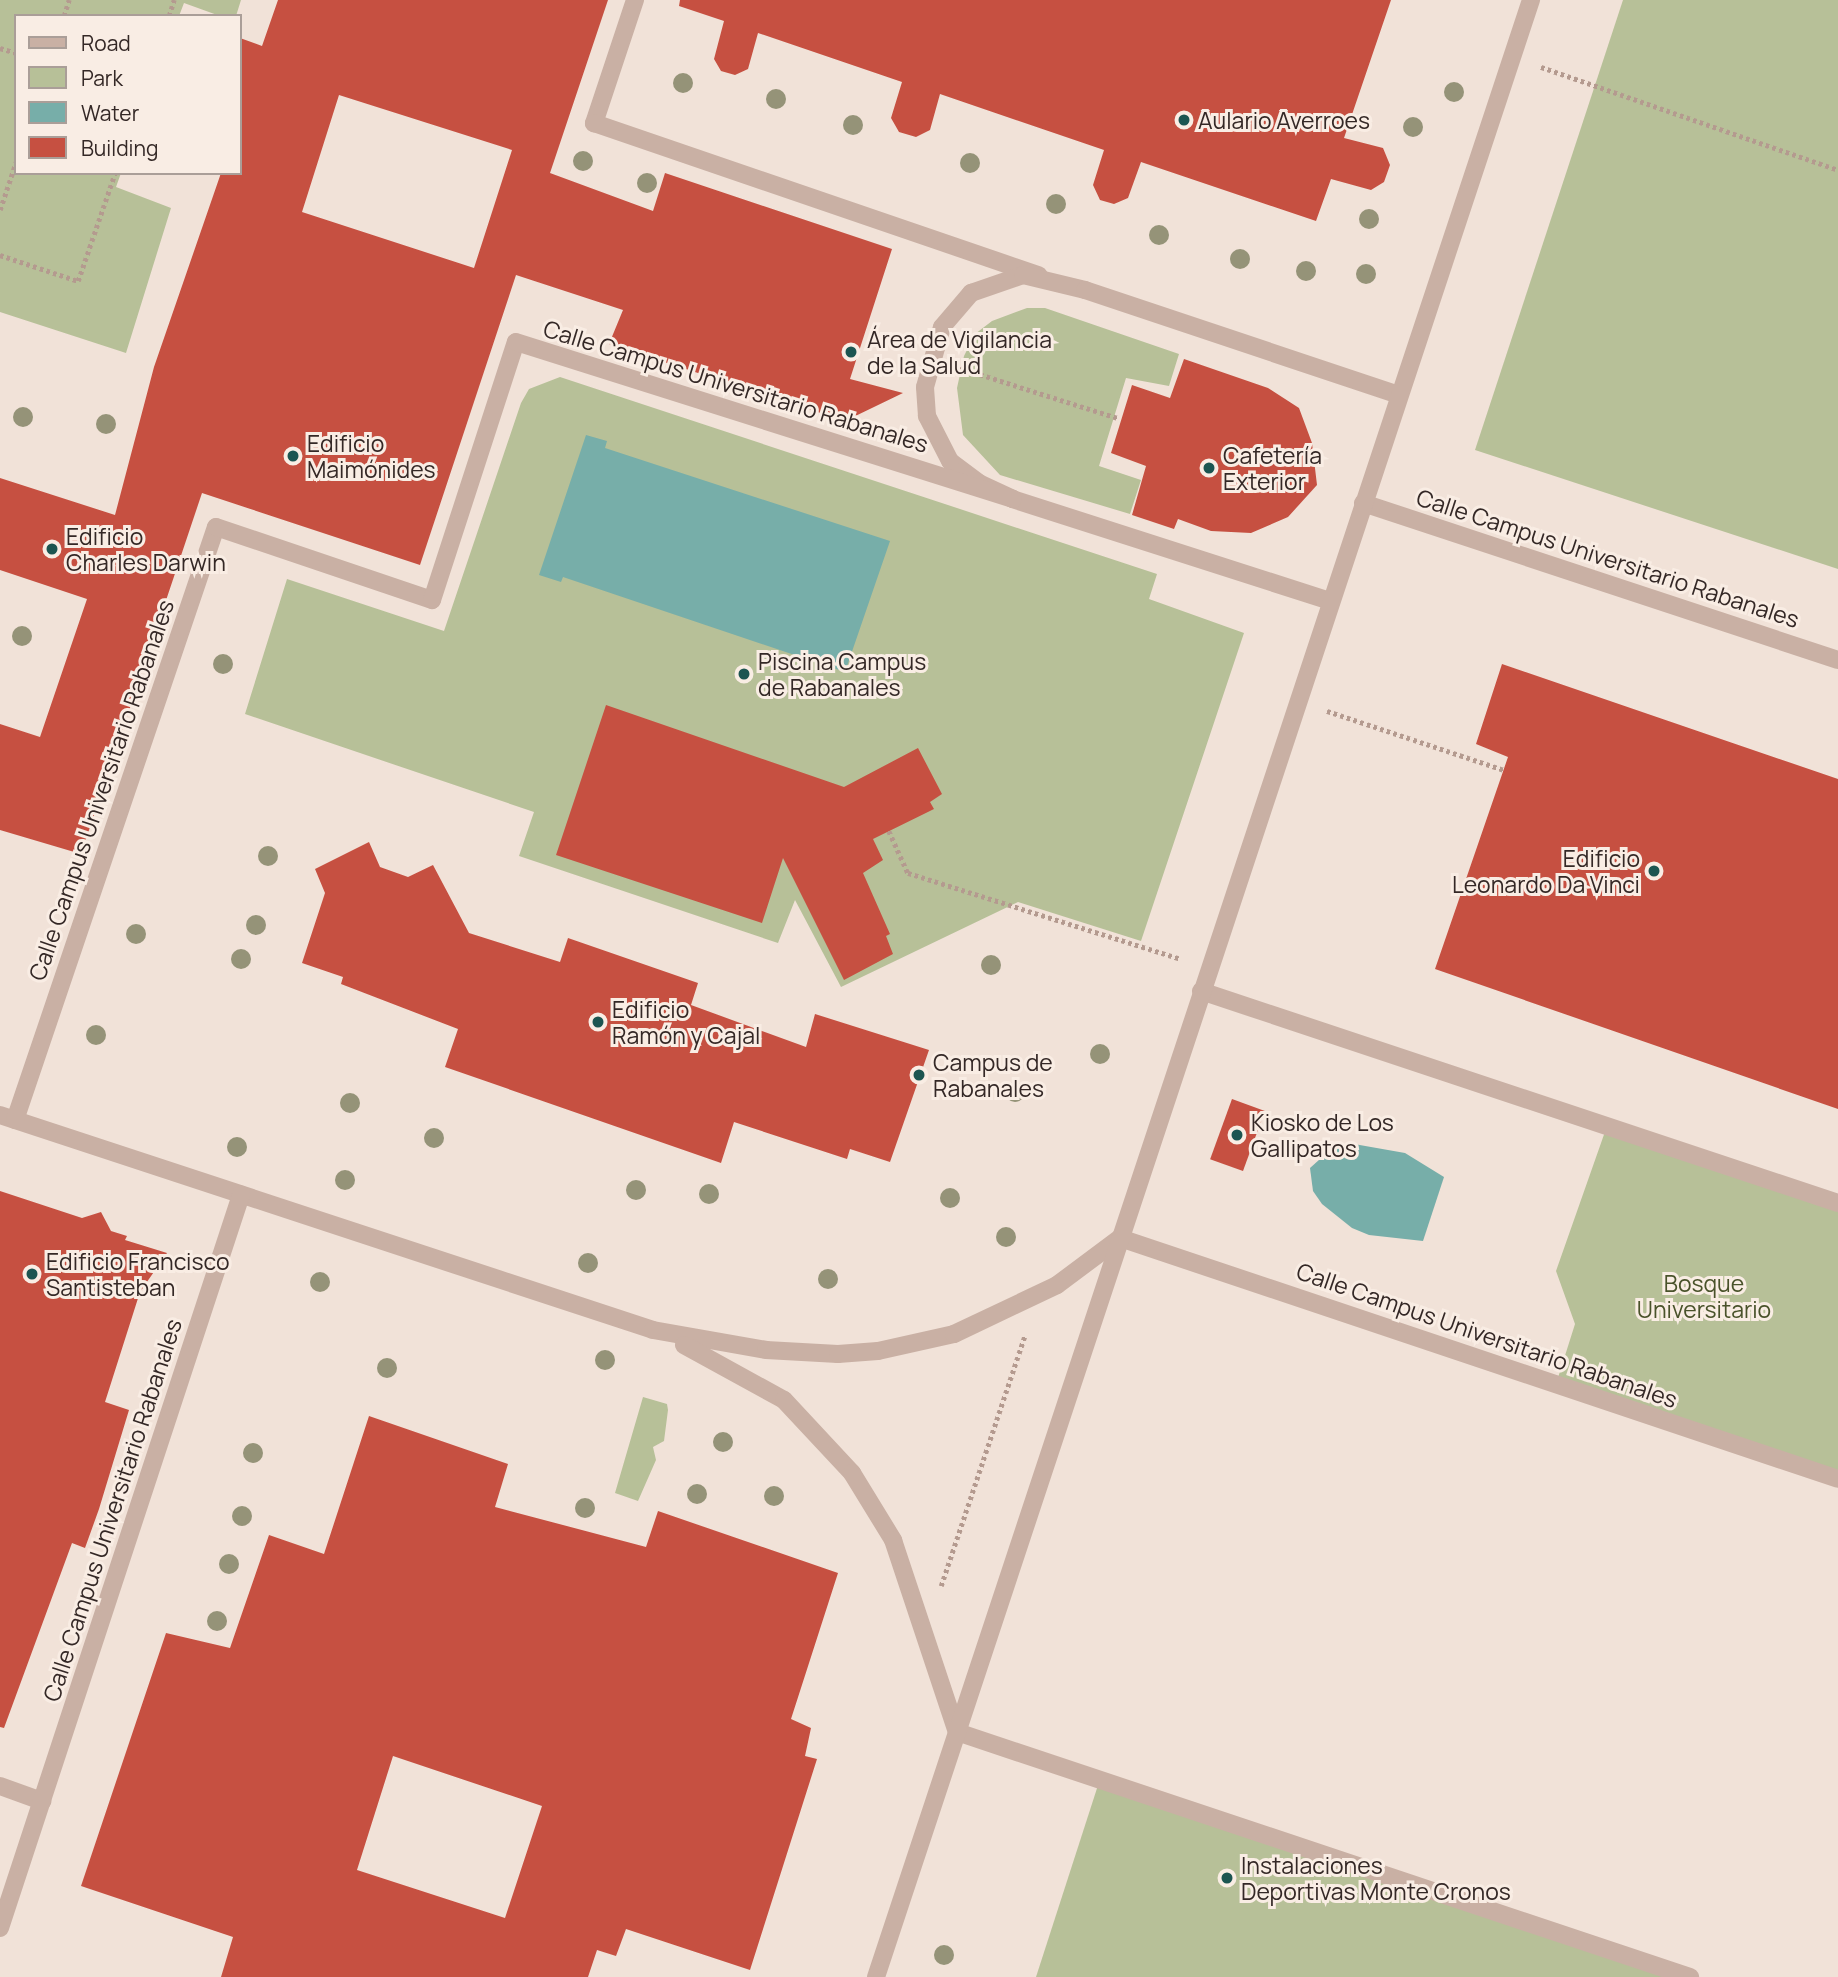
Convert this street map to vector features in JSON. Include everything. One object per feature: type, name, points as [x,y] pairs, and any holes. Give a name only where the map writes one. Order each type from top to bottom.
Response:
[{"type":"street","name":"Calle Campus Universitario Rabanales","points":[[635,0],[594,123],[1399,395]]},
{"type":"street","points":[[876,1977],[1329,601],[1531,0]]},
{"type":"street","name":"Calle Campus Universitario Rabanales","points":[[1013,499],[979,483],[950,461],[935,438],[927,416],[925,387],[933,358],[953,311],[971,293],[997,281],[1023,275],[1085,290]]},
{"type":"street","name":"Calle Campus Universitario Rabanales","points":[[1329,601],[516,342],[432,600],[216,527],[7,1118],[653,1330],[704,1342],[838,1354],[915,1345],[954,1334],[1026,1303],[1091,1263],[1120,1238],[1838,1479]]},
{"type":"street","name":"Calle Campus Universitario Rabanales","points":[[1363,503],[1838,660]]},
{"type":"street","points":[[1201,991],[1838,1203]]},
{"type":"street","name":"Calle Campus Universitario Rabanales","points":[[0,1928],[241,1195]]},
{"type":"street","name":"Calle Campus Universitario Rabanales","points":[[653,1330],[736,1370],[784,1400],[852,1473],[893,1540],[957,1732]]},
{"type":"street","points":[[957,1732],[1690,1977]]},
{"type":"street","points":[[0,1786],[42,1801]]},
{"type":"path","points":[[1576,79],[1838,170]]},
{"type":"path","points":[[0,210],[14,168]]},
{"type":"path","points":[[0,255],[78,281],[114,175]]},
{"type":"path","points":[[933,358],[1118,418]]},
{"type":"path","points":[[1297,701],[1504,770]]},
{"type":"path","points":[[889,831],[908,873],[1209,967]]},
{"type":"path","points":[[941,1587],[1029,1323]]},
{"type":"green space","points":[[0,0],[241,0],[237,14],[214,14],[184,3],[180,14],[14,14],[14,175],[120,175],[116,187],[171,208],[126,353],[0,312]]},
{"type":"green space","points":[[1623,0],[1838,0],[1838,569],[1475,450]]},
{"type":"green space","points":[[1027,308],[1045,308],[1179,354],[1169,386],[1126,378],[1099,466],[1141,480],[1130,514],[1000,475],[963,435],[957,388],[964,356],[975,334],[992,321]]},
{"type":"green space","name":"Piscina Campus de Rabanales","points":[[560,377],[1157,574],[1149,599],[1244,633],[1141,941],[1018,902],[841,987],[795,900],[778,943],[519,856],[534,812],[245,714],[287,579],[444,631],[521,403],[529,389]]},
{"type":"green space","name":"Bosque Universitario","points":[[1607,1126],[1838,1203],[1838,1479],[1556,1384],[1575,1324],[1556,1271]]},
{"type":"green space","points":[[643,1397],[667,1404],[668,1410],[664,1441],[653,1447],[656,1460],[638,1501],[615,1493]]},
{"type":"green space","name":"Instalaciones Deportivas Monte Cronos","points":[[1100,1779],[1671,1977],[1036,1977]]},
{"type":"water","points":[[586,435],[607,441],[605,448],[890,541],[845,672],[563,577],[561,582],[539,575]]},
{"type":"water","points":[[1354,1144],[1405,1153],[1444,1177],[1423,1241],[1369,1235],[1352,1228],[1322,1204],[1313,1191],[1310,1168],[1329,1151]]},
{"type":"building","name":"Edificio Maimónides","points":[[278,0],[608,0],[550,173],[653,211],[665,173],[892,249],[850,379],[903,393],[845,421],[609,344],[623,310],[516,275],[420,565],[202,493],[81,854],[0,830],[0,724],[40,737],[87,599],[0,570],[0,478],[115,515],[154,367],[220,175],[242,175],[242,39],[262,46]],"holes":[[[339,95],[512,150],[474,268],[302,212]]]},
{"type":"building","name":"Aulario Averroes","points":[[680,0],[1391,0],[1344,138],[1383,148],[1390,165],[1384,182],[1371,190],[1331,179],[1316,221],[1141,162],[1128,198],[1114,204],[1100,200],[1093,185],[1104,150],[940,94],[930,130],[916,137],[899,132],[891,118],[902,82],[758,33],[748,69],[735,75],[721,71],[714,59],[724,21],[679,6]]},
{"type":"building","points":[[1184,359],[1268,388],[1299,408],[1312,443],[1317,485],[1288,517],[1251,533],[1211,531],[1178,519],[1174,529],[1132,515],[1146,466],[1111,453],[1132,385],[1170,398]]},
{"type":"building","name":"Edificio Leonardo Da Vinci","points":[[1502,664],[1838,779],[1838,1109],[1435,969],[1508,757],[1476,744]]},
{"type":"building","points":[[606,705],[844,787],[918,748],[942,794],[930,802],[934,809],[873,839],[883,860],[863,873],[890,934],[886,936],[893,954],[844,980],[783,858],[762,923],[556,855]]},
{"type":"building","name":"Edificio Ramón y Cajal","points":[[369,842],[380,867],[408,877],[433,865],[469,933],[560,962],[568,938],[698,983],[691,1005],[806,1047],[815,1014],[929,1050],[890,1162],[850,1149],[847,1159],[734,1122],[721,1163],[445,1067],[458,1029],[341,984],[343,977],[302,963],[325,893],[315,869]]},
{"type":"building","name":"Kiosko de Los Gallipatos","points":[[1232,1099],[1265,1111],[1243,1171],[1210,1159]]},
{"type":"building","points":[[0,1191],[82,1218],[101,1212],[111,1231],[127,1236],[125,1240],[167,1253],[140,1292],[105,1402],[129,1410],[99,1509],[85,1548],[72,1543],[4,1728],[0,1727]]},
{"type":"building","points":[[369,1416],[508,1464],[495,1507],[646,1547],[658,1511],[838,1573],[791,1719],[811,1728],[805,1756],[817,1759],[750,1970],[626,1929],[616,1956],[597,1950],[588,1977],[221,1977],[233,1937],[81,1886],[166,1633],[230,1648],[269,1535],[324,1554]],"holes":[[[393,1756],[542,1806],[505,1918],[357,1870]]]},
{"type":"place","name":"Aulario Averroes","points":[[1184,120]]},
{"type":"place","name":"Área de Vigilancia de la Salud","points":[[851,352]]},
{"type":"place","name":"Edificio Maimónides","points":[[293,456]]},
{"type":"place","name":"Cafetería Exterior","points":[[1209,468]]},
{"type":"place","name":"Edificio Charles Darwin","points":[[52,549]]},
{"type":"place","name":"Piscina Campus de Rabanales","points":[[744,674]]},
{"type":"place","name":"Edificio Leonardo Da Vinci","points":[[1654,871]]},
{"type":"place","name":"Edificio Ramón y Cajal","points":[[598,1022]]},
{"type":"place","name":"Campus de Rabanales","points":[[919,1075]]},
{"type":"place","name":"Kiosko de Los Gallipatos","points":[[1237,1135]]},
{"type":"place","name":"Edificio Francisco Santisteban","points":[[32,1274]]},
{"type":"place","name":"Instalaciones Deportivas Monte Cronos","points":[[1227,1878]]}]
